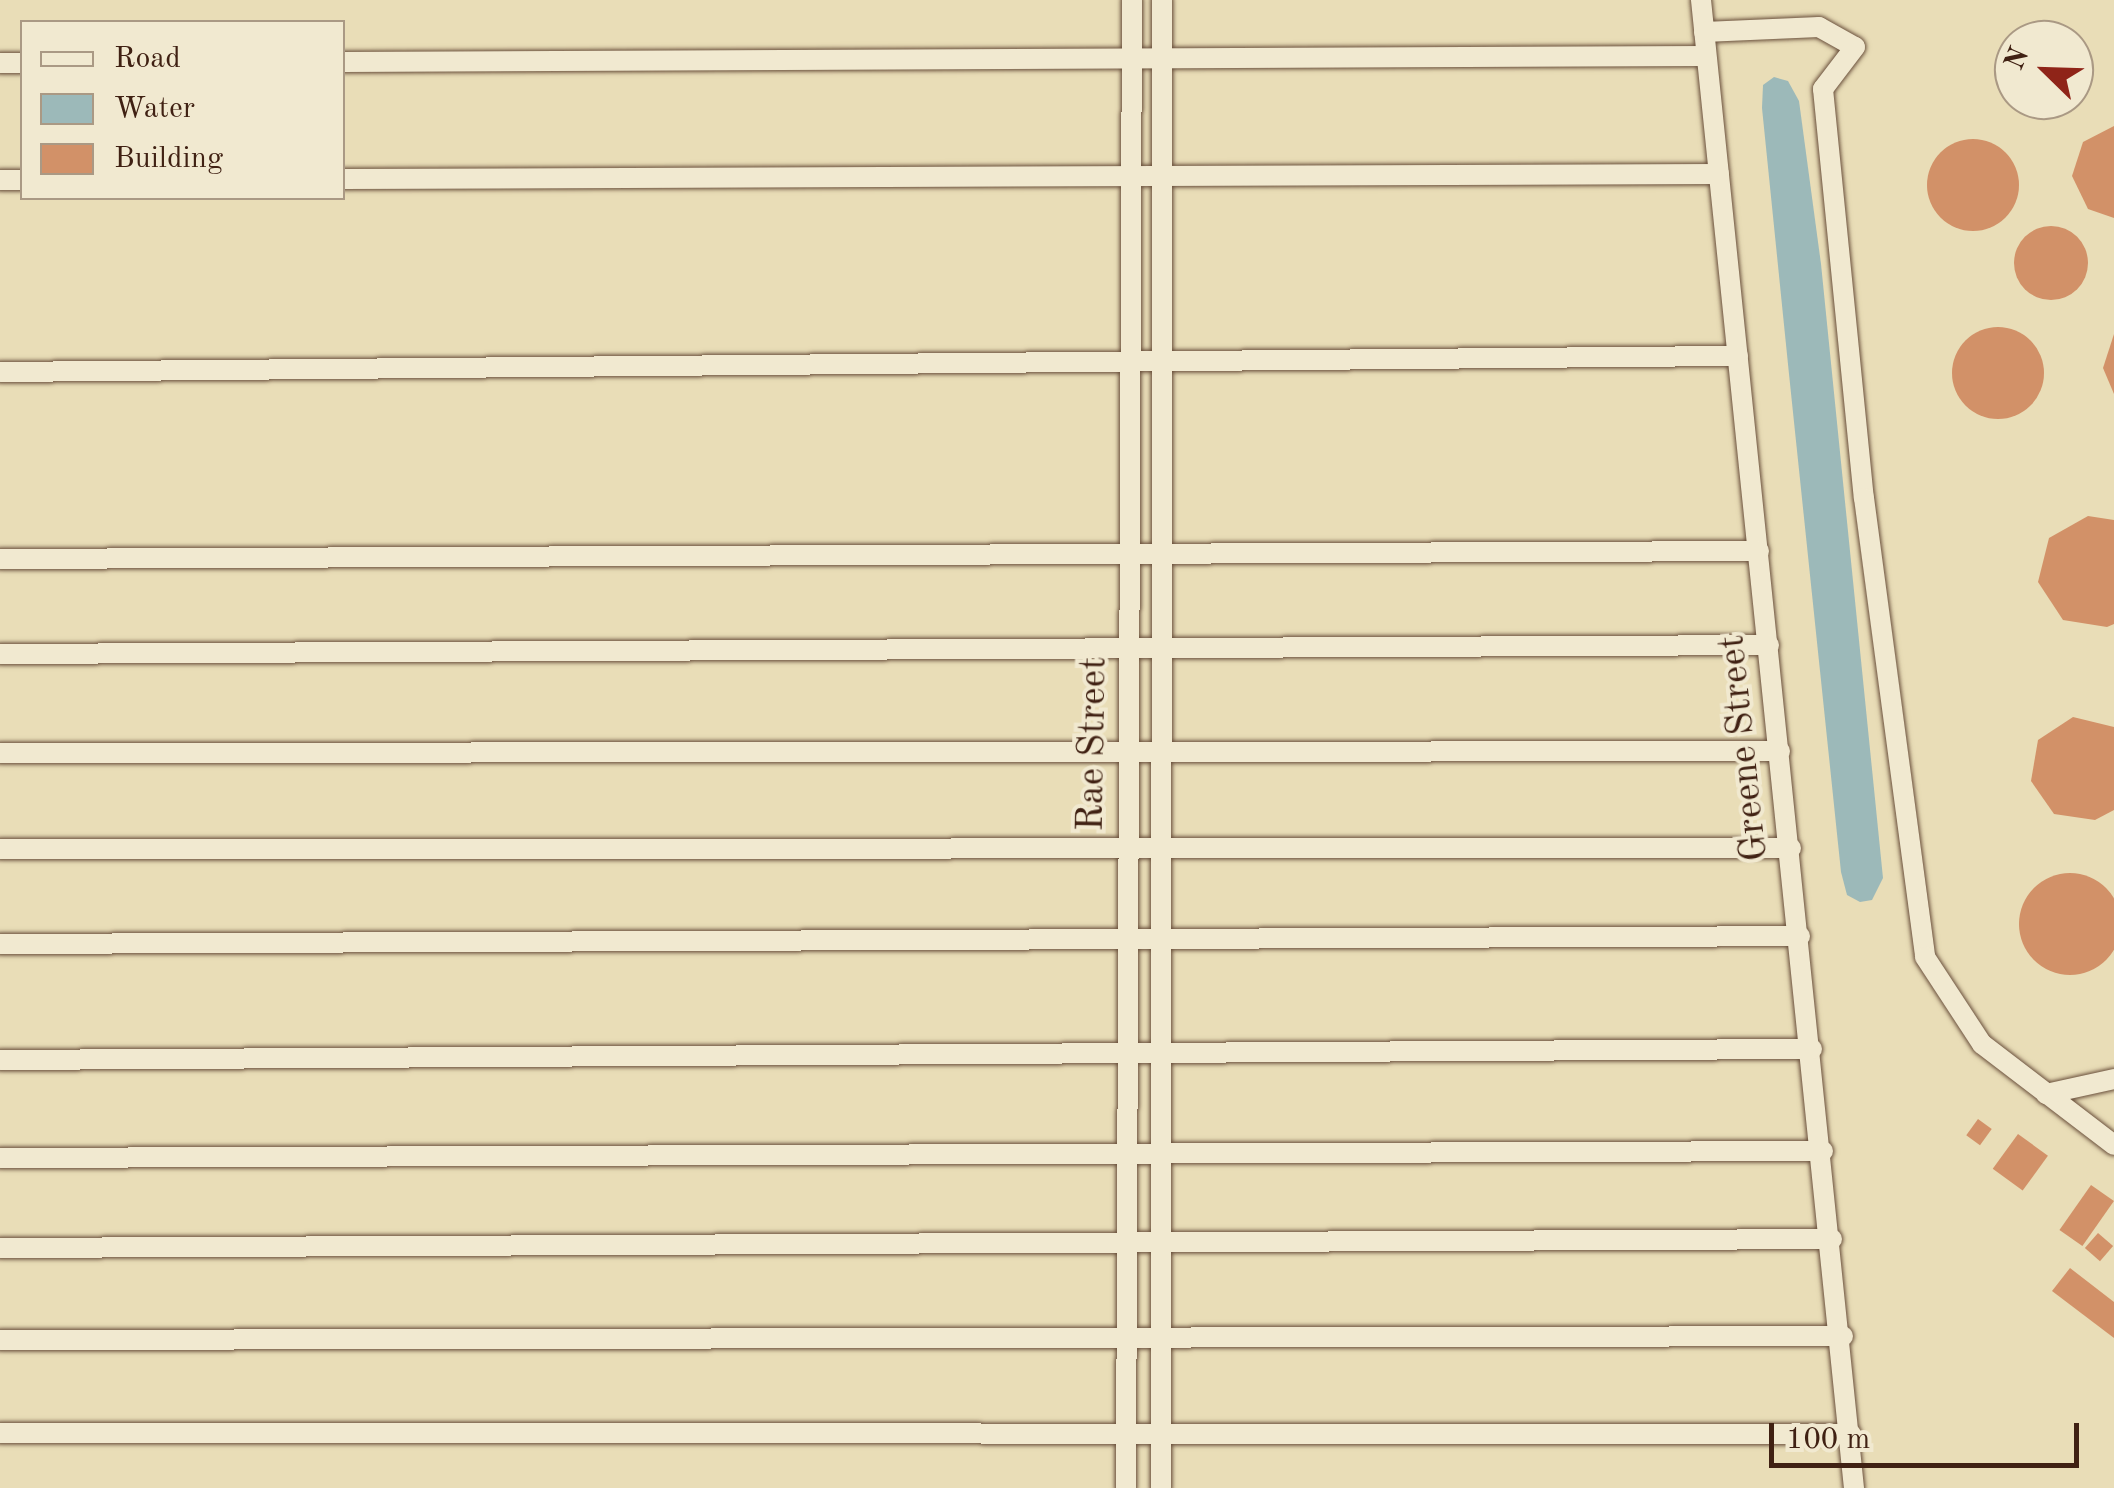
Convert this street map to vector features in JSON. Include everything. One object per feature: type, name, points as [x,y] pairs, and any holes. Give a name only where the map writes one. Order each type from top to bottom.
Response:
[{"type":"street","name":"Rae Street","points":[[1126,1488],[1132,0]]},
{"type":"street","name":"Rae Street","points":[[1160,1488],[1162,0]]},
{"type":"street","name":"Greene Street","points":[[1700,0],[1843,1336],[1854,1488]]},
{"type":"street","points":[[1704,32],[1818,26],[1855,47],[1823,89],[1864,498],[1925,958],[1982,1044],[2114,1146]]},
{"type":"street","points":[[345,62],[1706,56]]},
{"type":"street","points":[[345,179],[1719,174]]},
{"type":"street","points":[[0,372],[1738,356]]},
{"type":"street","points":[[0,559],[1759,551]]},
{"type":"street","points":[[0,654],[1770,645]]},
{"type":"street","points":[[0,752],[1161,755],[1780,751]]},
{"type":"street","points":[[0,850],[1791,848]]},
{"type":"street","points":[[0,944],[1800,936]]},
{"type":"street","points":[[0,1060],[1812,1049]]},
{"type":"street","points":[[2046,1094],[2114,1080]]},
{"type":"street","points":[[0,1158],[1823,1151]]},
{"type":"street","points":[[0,1248],[1832,1238]]},
{"type":"street","points":[[0,1340],[1843,1336]]},
{"type":"street","points":[[0,1434],[1851,1434]]},
{"type":"water","points":[[1774,77],[1788,81],[1799,101],[1821,264],[1883,878],[1872,900],[1860,902],[1847,895],[1841,872],[1789,374],[1762,108],[1763,85]]},
{"type":"building","points":[[2114,126],[2114,218],[2088,209],[2072,176],[2083,142]]},
{"type":"building","points":[[1973,139],[1991,142],[2006,152],[2016,167],[2016,203],[2006,218],[1991,228],[1973,231],[1955,228],[1940,218],[1930,203],[1927,185],[1930,167],[1940,152],[1955,142]]},
{"type":"building","points":[[2051,226],[2077,237],[2088,263],[2077,289],[2051,300],[2025,289],[2014,263],[2025,237]]},
{"type":"building","points":[[1998,327],[2016,330],[2031,340],[2041,355],[2041,391],[2031,406],[2016,416],[1998,419],[1980,416],[1965,406],[1955,391],[1952,373],[1955,355],[1965,340],[1980,330]]},
{"type":"building","points":[[2114,334],[2114,394],[2103,368]]},
{"type":"building","points":[[2088,516],[2114,520],[2114,624],[2107,627],[2063,620],[2038,582],[2049,538]]},
{"type":"building","points":[[2073,717],[2114,727],[2114,810],[2095,820],[2054,814],[2031,781],[2038,740]]},
{"type":"building","points":[[2060,874],[2080,874],[2098,882],[2112,896],[2115,947],[2098,966],[2080,974],[2060,974],[2042,966],[2028,952],[2020,934],[2020,914],[2028,896],[2042,882]]},
{"type":"building","points":[[1978,1119],[1992,1129],[1980,1145],[1966,1135]]},
{"type":"building","points":[[2018,1134],[2048,1156],[2023,1191],[1993,1169]]},
{"type":"building","points":[[2091,1185],[2114,1201],[2082,1246],[2059,1230]]},
{"type":"building","points":[[2098,1233],[2113,1246],[2100,1261],[2085,1248]]},
{"type":"building","points":[[2070,1268],[2114,1302],[2114,1338],[2052,1291]]}]
